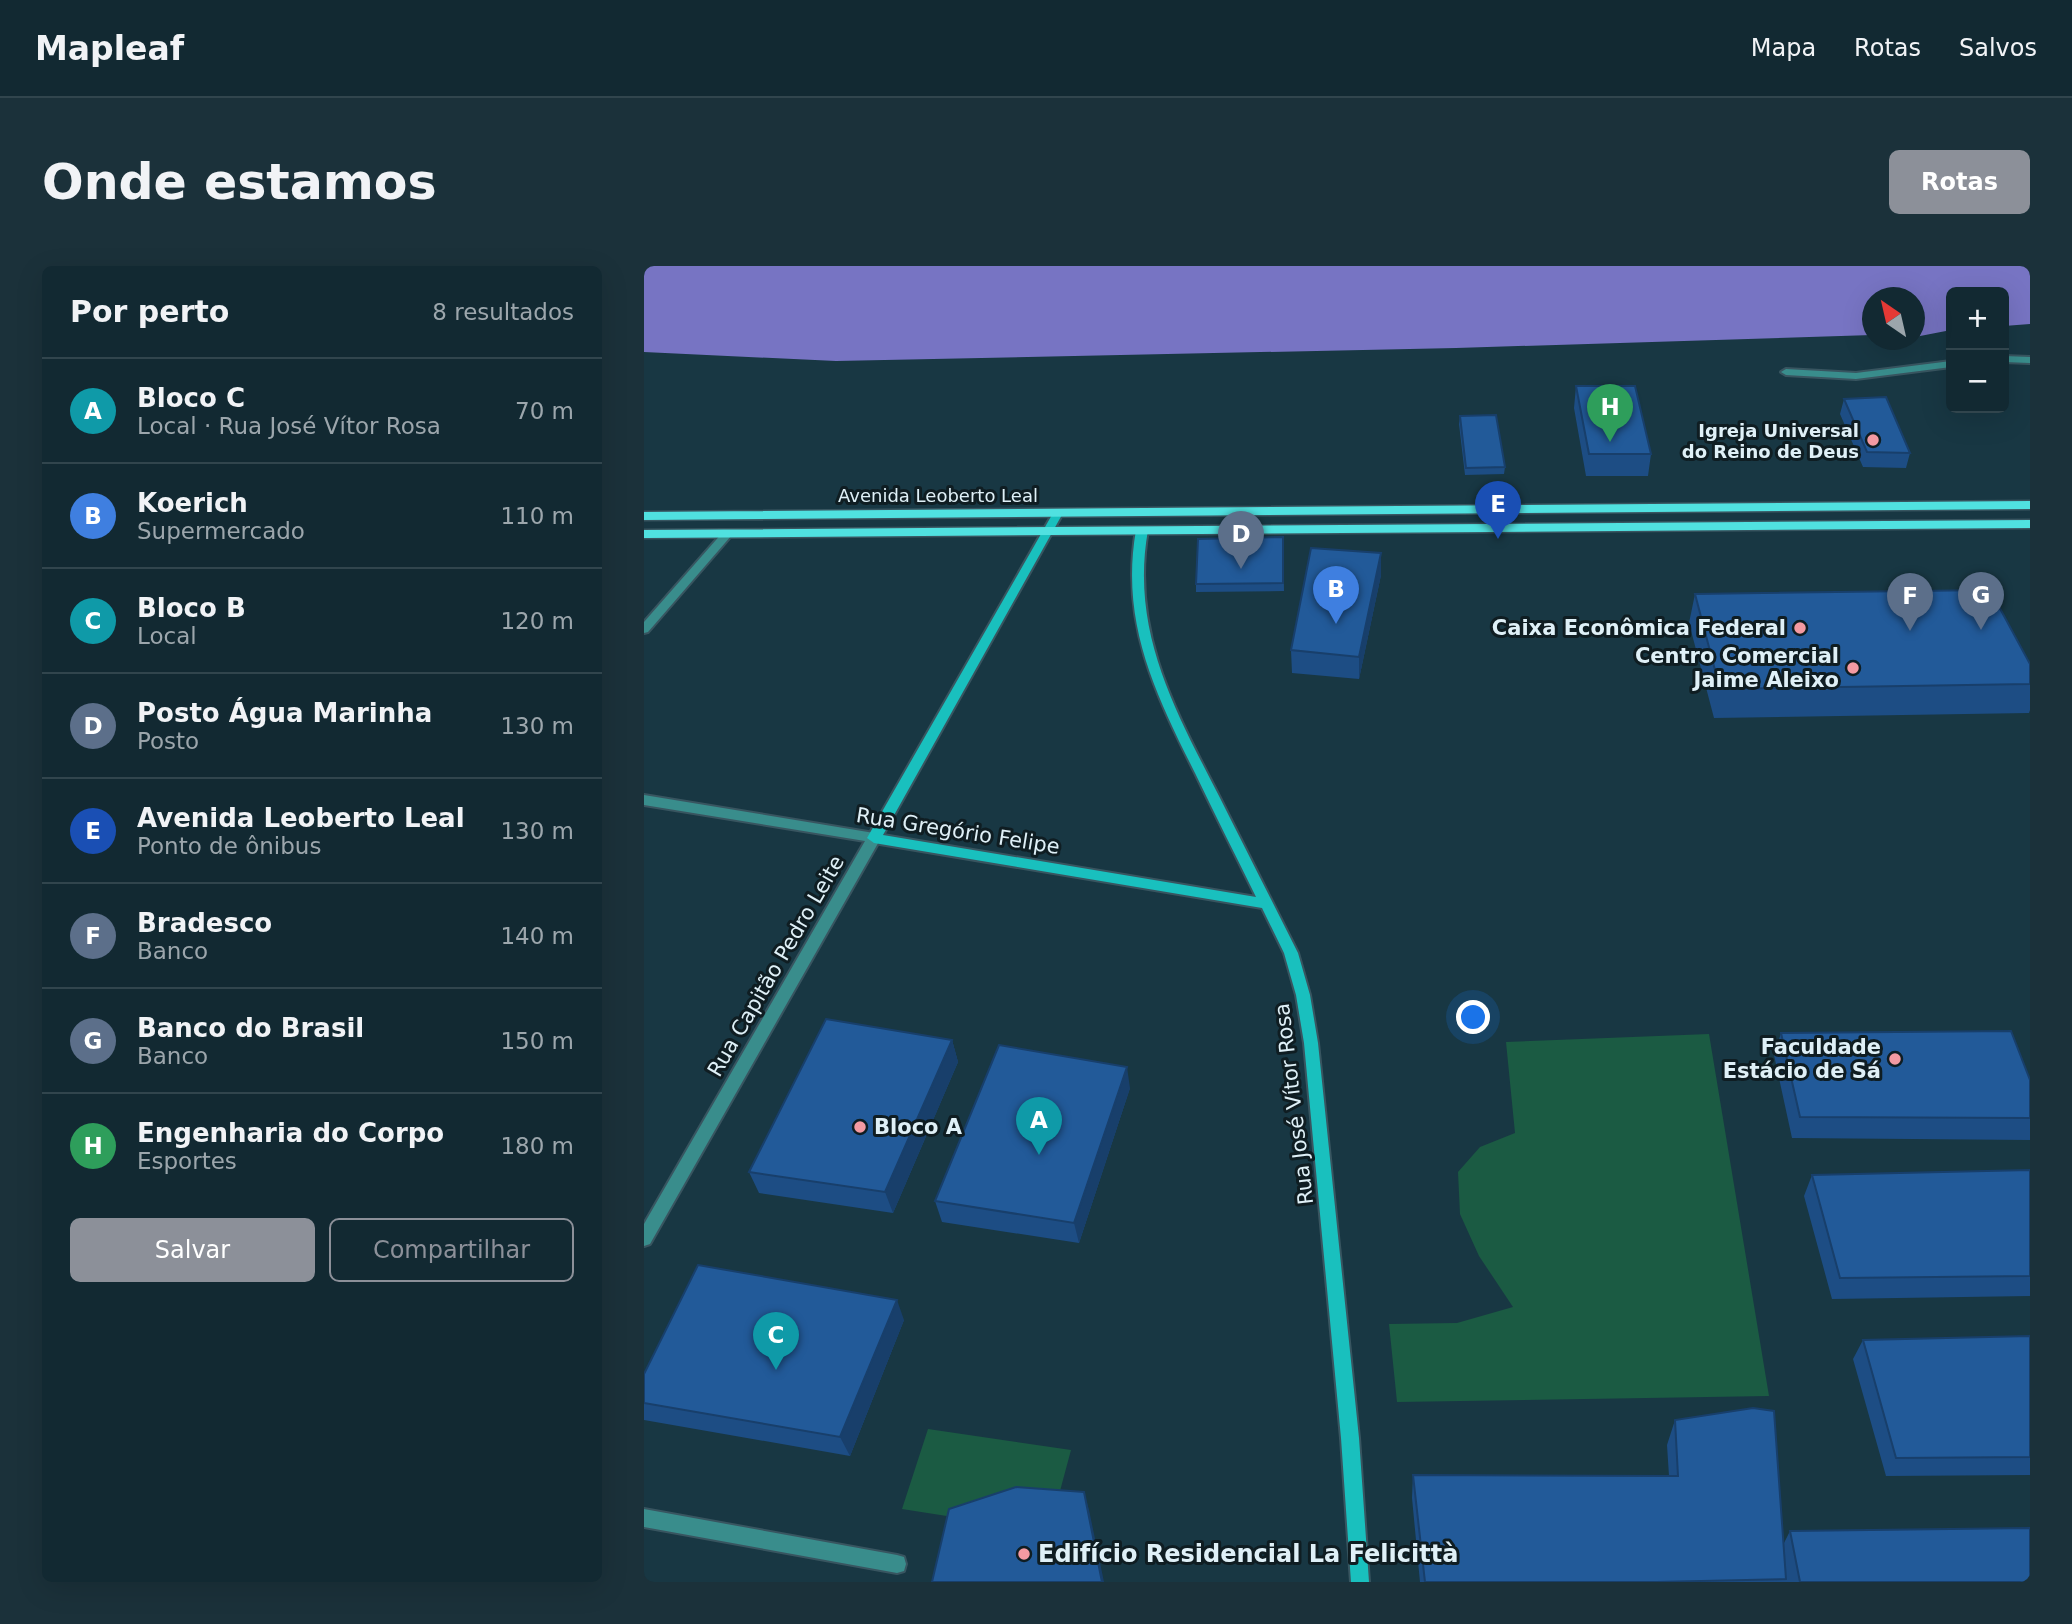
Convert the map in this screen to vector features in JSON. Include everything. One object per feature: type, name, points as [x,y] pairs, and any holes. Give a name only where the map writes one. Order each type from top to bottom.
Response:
[{"type":"main road","name":"Avenida Leoberto Leal","points":[[644,516],[2030,505]]},
{"type":"main road","name":"Rua Capitão Pedro Leite","points":[[874,838],[1058,513]]},
{"type":"main road","name":"Avenida Leoberto Leal","points":[[644,534],[2030,524]]},
{"type":"main road","name":"Rua José Vítor Rosa","points":[[1142,530],[1135,567],[1137,592],[1142,635],[1153,667],[1170,711],[1291,953],[1303,995],[1311,1043],[1350,1437],[1360,1582]]},
{"type":"main road","name":"Rua Gregório Felipe","points":[[874,838],[1266,904]]},
{"type":"street","points":[[2009,359],[2030,360]]},
{"type":"street","points":[[1786,372],[1856,376],[1946,365]]},
{"type":"street","points":[[644,629],[727,534]]},
{"type":"street","name":"Rua Gregório Felipe","points":[[644,800],[874,838]]},
{"type":"street","name":"Rua Capitão Pedro Leite","points":[[644,1239],[874,838]]},
{"type":"street","points":[[644,1518],[897,1564]]},
{"type":"green space","points":[[1709,1034],[1769,1396],[1397,1402],[1389,1324],[1457,1323],[1513,1307],[1479,1256],[1460,1214],[1458,1172],[1480,1147],[1515,1133],[1506,1042]]},
{"type":"green space","points":[[928,1429],[1071,1450],[1049,1532],[902,1509]]},
{"type":"shaded area","points":[[644,266],[2030,266],[2030,324],[2009,326],[2009,287],[1946,287],[1946,331],[1925,335],[1925,287],[1862,287],[1862,335],[1456,348],[836,361],[644,352]]},
{"type":"building","points":[[1576,386],[1635,386],[1651,454],[1589,454]]},
{"type":"building","points":[[1886,397],[1910,453],[1867,452],[1844,399]]},
{"type":"building","points":[[1496,415],[1505,467],[1466,468],[1460,416]]},
{"type":"building","points":[[1283,537],[1283,583],[1196,584],[1198,539]]},
{"type":"building","points":[[1311,548],[1381,553],[1359,657],[1291,650]]},
{"type":"building","name":"Centro Comercial Jaime Aleixo","points":[[1990,590],[2030,664],[2030,684],[1720,689],[1695,594]]},
{"type":"building","name":"Bloco A","points":[[826,1019],[952,1040],[885,1192],[749,1172]]},
{"type":"building","points":[[2011,1031],[2030,1080],[2030,1118],[1800,1117],[1781,1033]]},
{"type":"building","points":[[999,1045],[1127,1067],[1074,1223],[935,1201]]},
{"type":"building","points":[[2030,1170],[2030,1276],[1840,1278],[1812,1175]]},
{"type":"building","points":[[698,1265],[897,1300],[840,1437],[644,1403],[644,1374]]},
{"type":"building","points":[[2030,1336],[2030,1457],[1896,1458],[1863,1340]]},
{"type":"building","points":[[1753,1408],[1774,1411],[1786,1579],[1425,1582],[1413,1475],[1678,1476],[1675,1420]]},
{"type":"building","name":"Edifício Residencial La Felicittà","points":[[1016,1487],[1084,1492],[1102,1582],[932,1582],[949,1509]]},
{"type":"building","points":[[2030,1528],[2030,1582],[1800,1582],[1790,1531]]},
{"type":"place","name":"Igreja Universal do Reino de Deus","points":[[1873,440]]},
{"type":"place","name":"Engenharia do Corpo","points":[[1610,442]]},
{"type":"place","name":"Avenida Leoberto Leal","points":[[1498,539]]},
{"type":"place","name":"Posto Água Marinha","points":[[1241,569]]},
{"type":"place","name":"Koerich","points":[[1336,624]]},
{"type":"place","name":"Caixa Econômica Federal","points":[[1800,628]]},
{"type":"place","name":"Banco do Brasil","points":[[1981,630]]},
{"type":"place","name":"Bradesco","points":[[1910,631]]},
{"type":"place","name":"Centro Comercial Jaime Aleixo","points":[[1853,668]]},
{"type":"place","name":"Faculdade Estácio de Sá","points":[[1895,1059]]},
{"type":"place","name":"Bloco A","points":[[860,1127]]},
{"type":"place","name":"Bloco C","points":[[1039,1155]]},
{"type":"place","name":"Bloco B","points":[[776,1370]]},
{"type":"place","name":"Edifício Residencial La Felicittà","points":[[1024,1554]]}]
